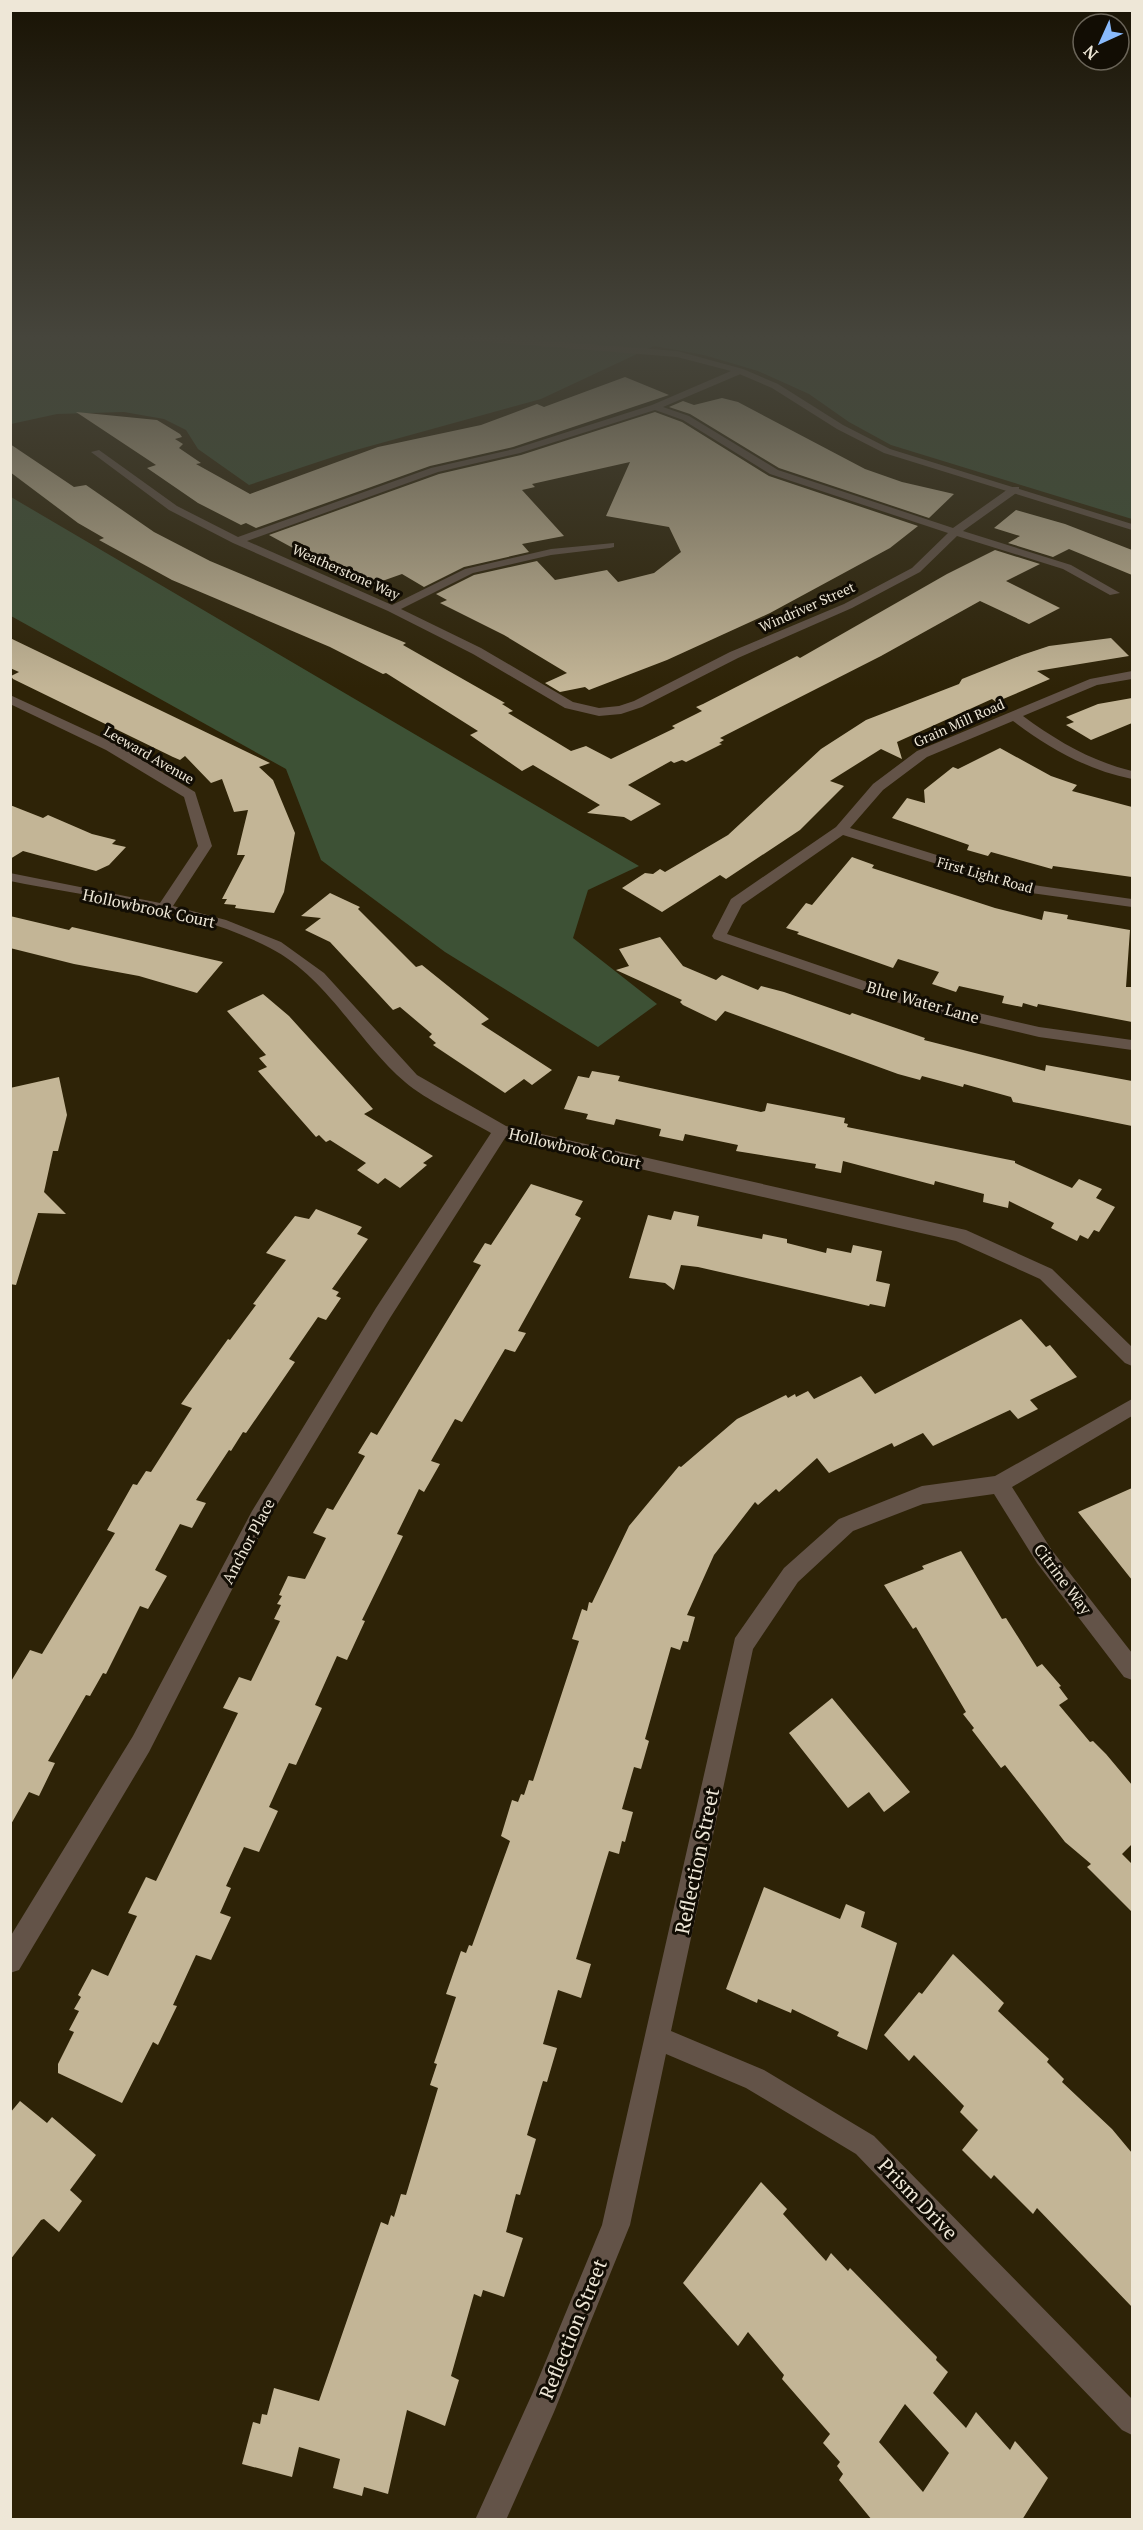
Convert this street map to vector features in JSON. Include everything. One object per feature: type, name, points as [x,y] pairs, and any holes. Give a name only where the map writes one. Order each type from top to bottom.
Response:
[{"type":"street","name":"Weatherstone Way","points":[[96,452],[174,508],[237,541],[392,609],[477,651],[569,705],[589,712]]},
{"type":"street","points":[[237,541],[435,470],[512,452]]},
{"type":"street","points":[[742,452],[774,472],[844,497],[1066,567],[1114,592]]},
{"type":"street","points":[[890,452],[949,472],[1016,489],[1132,527]]},
{"type":"street","name":"Windriver Street","points":[[589,712],[621,710],[638,704],[734,655],[848,606],[916,570],[956,531],[1016,489]]},
{"type":"street","points":[[392,609],[469,571],[551,552],[610,545]]},
{"type":"street","name":"Grain Mill Road","points":[[719,936],[736,902],[842,830],[878,787],[922,754],[1094,682],[1132,675]]},
{"type":"street","name":"Leeward Avenue","points":[[10,699],[111,747],[190,795],[205,846],[164,908]]},
{"type":"street","points":[[1013,715],[1053,745],[1104,769],[1132,775]]},
{"type":"street","name":"First Light Road","points":[[842,830],[1031,889],[1132,903]]},
{"type":"street","name":"Hollowbrook Court","points":[[10,877],[164,908],[221,923],[276,945],[319,976],[411,1079],[501,1131],[960,1235],[1046,1274],[1132,1358]]},
{"type":"street","name":"Blue Water Lane","points":[[719,936],[911,1002],[1039,1032],[1132,1045]]},
{"type":"street","name":"Anchor Place","points":[[10,1961],[141,1744],[259,1517],[383,1313],[501,1131]]},
{"type":"street","name":"Reflection Street","points":[[490,2520],[544,2402],[616,2225],[743,1645],[791,1575],[846,1525],[921,1495],[999,1484],[1132,1407]]},
{"type":"street","name":"Citrine Way","points":[[999,1484],[1044,1556],[1132,1670]]},
{"type":"street","name":"Prism Drive","points":[[658,2038],[755,2079],[865,2145],[1132,2420]]},
{"type":"green space","points":[[202,452],[348,452],[345,453],[249,485]]},
{"type":"green space","points":[[914,452],[1132,452],[1132,519]]},
{"type":"green space","points":[[11,497],[639,866],[588,890],[573,938],[657,1004],[598,1047],[445,952],[321,860],[286,769],[11,616]]},
{"type":"building","points":[[10,452],[22,452],[74,487],[86,485],[154,532],[210,561],[406,643],[403,645],[505,703],[502,704],[513,711],[508,713],[571,751],[586,746],[611,759],[675,728],[672,726],[702,711],[696,707],[797,656],[800,658],[947,574],[995,550],[1040,564],[1006,581],[1060,608],[1029,624],[980,601],[881,656],[720,738],[724,740],[719,743],[722,744],[686,762],[671,761],[628,785],[661,804],[631,821],[624,817],[587,813],[600,805],[533,765],[522,771],[470,735],[478,731],[386,673],[383,674],[330,647],[172,580],[99,540],[104,538],[78,523],[10,472]]},
{"type":"building","points":[[136,452],[185,452],[201,463],[196,464],[250,494],[364,452],[491,452],[430,466],[256,528],[246,523],[241,525],[198,503],[147,468],[156,465]]},
{"type":"building","points":[[530,452],[730,452],[769,476],[918,526],[890,548],[770,613],[667,660],[589,690],[585,687],[560,692],[545,683],[567,673],[504,635],[440,603],[447,600],[436,594],[474,575],[537,561],[555,580],[607,570],[618,582],[654,573],[681,552],[669,527],[606,516],[630,462],[532,484],[535,487],[522,490],[564,536],[522,544],[529,552],[464,567],[424,587],[402,574],[371,585],[318,556],[304,554],[269,535],[439,474]]},
{"type":"building","points":[[753,452],[833,452],[865,469],[902,482],[954,494],[929,518],[779,468]]},
{"type":"building","points":[[1016,510],[1065,524],[1132,550],[1132,575],[1069,549],[1053,557],[1008,543],[1020,536],[994,528]]},
{"type":"building","points":[[10,638],[270,763],[259,767],[273,780],[295,833],[284,892],[274,913],[235,908],[236,905],[224,904],[227,899],[222,899],[245,855],[237,855],[248,810],[234,812],[222,779],[211,783],[185,756],[180,760],[173,757],[13,679],[11,676],[19,672],[10,668]]},
{"type":"building","points":[[1111,638],[1129,656],[1037,671],[1050,679],[996,702],[992,699],[897,742],[902,759],[881,749],[830,781],[844,786],[800,830],[726,879],[720,875],[662,912],[622,888],[645,873],[653,874],[660,869],[665,872],[728,835],[821,749],[866,720],[959,684],[962,679],[1022,655],[1049,646]]},
{"type":"building","points":[[1132,698],[1132,723],[1091,740],[1066,725],[1074,722],[1066,717],[1098,704]]},
{"type":"building","points":[[1000,748],[1051,776],[1077,785],[1072,791],[1132,807],[1132,877],[1053,866],[1052,869],[991,852],[988,856],[967,850],[969,845],[892,818],[907,798],[925,803],[924,790],[953,767],[958,769]]},
{"type":"building","points":[[10,805],[43,818],[48,815],[92,834],[116,840],[112,844],[126,847],[109,865],[96,871],[23,851],[10,859]]},
{"type":"building","points":[[852,857],[874,865],[872,868],[995,908],[1042,920],[1044,911],[1068,915],[1067,919],[1130,930],[1126,987],[1132,987],[1132,1022],[1038,1004],[1037,1007],[1023,1003],[1022,1007],[1002,1003],[1004,996],[959,986],[956,992],[932,984],[939,972],[898,959],[893,968],[786,928],[806,903],[812,905]]},
{"type":"building","points":[[330,893],[360,907],[358,909],[416,967],[422,965],[489,1019],[481,1024],[552,1070],[532,1085],[524,1079],[505,1093],[433,1045],[436,1043],[429,1037],[432,1034],[400,1007],[393,1010],[330,942],[305,930],[321,918],[301,916]]},
{"type":"building","points":[[10,916],[69,930],[72,927],[223,962],[197,993],[139,976],[74,964],[10,948]]},
{"type":"building","points":[[660,937],[683,966],[716,980],[722,975],[758,990],[761,986],[784,992],[925,1038],[924,1040],[1045,1071],[1046,1065],[1132,1081],[1132,1126],[1013,1102],[1011,1097],[964,1084],[963,1087],[922,1076],[920,1080],[898,1074],[725,1011],[716,1021],[683,1005],[680,1002],[682,1000],[616,970],[629,966],[619,949]]},
{"type":"building","points":[[263,994],[289,1016],[373,1109],[364,1114],[433,1156],[423,1163],[427,1165],[400,1188],[385,1178],[378,1184],[357,1170],[366,1163],[330,1140],[326,1142],[319,1135],[316,1137],[258,1071],[267,1067],[259,1058],[266,1055],[227,1011]]},
{"type":"building","points":[[592,1071],[620,1076],[618,1081],[761,1112],[765,1111],[767,1103],[845,1118],[844,1123],[848,1124],[847,1127],[1015,1161],[1015,1163],[1072,1188],[1079,1179],[1102,1189],[1096,1198],[1115,1207],[1099,1232],[1094,1230],[1088,1239],[1080,1235],[1077,1241],[1051,1228],[1054,1223],[1009,1201],[1008,1208],[983,1202],[984,1194],[935,1181],[934,1185],[843,1161],[841,1173],[815,1168],[816,1164],[736,1151],[738,1145],[685,1134],[683,1141],[659,1136],[661,1129],[616,1119],[614,1125],[586,1119],[588,1114],[564,1109],[578,1076],[589,1078]]},
{"type":"building","points":[[59,1077],[67,1115],[58,1151],[53,1151],[44,1192],[66,1214],[38,1213],[16,1285],[10,1284],[10,1088]]},
{"type":"building","points":[[531,1184],[583,1201],[575,1215],[581,1218],[518,1331],[526,1333],[515,1352],[505,1349],[462,1422],[455,1419],[431,1461],[440,1464],[424,1492],[419,1489],[397,1534],[403,1536],[362,1620],[365,1621],[347,1660],[337,1656],[315,1705],[322,1708],[296,1765],[289,1763],[269,1807],[278,1811],[259,1852],[244,1847],[226,1886],[231,1888],[220,1913],[231,1917],[211,1960],[196,1955],[173,2005],[177,2006],[158,2045],[153,2042],[122,2103],[58,2073],[58,2064],[74,2032],[69,2030],[79,2011],[74,2009],[81,1997],[78,1995],[92,1969],[108,1976],[137,1916],[128,1913],[146,1877],[156,1881],[238,1713],[223,1708],[239,1677],[251,1681],[280,1621],[274,1619],[281,1605],[277,1604],[282,1596],[279,1595],[288,1576],[305,1579],[326,1538],[313,1533],[327,1508],[333,1510],[365,1456],[358,1453],[371,1432],[377,1435],[481,1265],[473,1262],[485,1243],[491,1245]]},
{"type":"building","points":[[316,1209],[362,1227],[357,1234],[368,1239],[332,1289],[339,1292],[336,1296],[341,1298],[326,1320],[318,1317],[289,1359],[295,1362],[246,1433],[243,1432],[231,1451],[229,1450],[196,1500],[206,1503],[192,1528],[180,1524],[155,1570],[167,1576],[148,1609],[140,1606],[106,1674],[103,1673],[90,1696],[86,1695],[48,1761],[55,1763],[39,1796],[29,1792],[10,1826],[10,1683],[30,1650],[42,1654],[115,1533],[107,1530],[133,1484],[137,1485],[146,1471],[151,1472],[192,1408],[181,1404],[256,1305],[253,1304],[286,1260],[266,1253],[295,1216],[309,1219]]},
{"type":"building","points":[[674,1211],[699,1216],[697,1226],[762,1239],[763,1234],[787,1239],[787,1243],[826,1253],[827,1248],[851,1253],[853,1245],[882,1251],[876,1281],[890,1284],[885,1307],[870,1304],[869,1306],[681,1265],[674,1290],[665,1283],[629,1278],[648,1215],[671,1220]]},
{"type":"building","points":[[1021,1319],[1046,1347],[1050,1345],[1077,1377],[1030,1400],[1038,1409],[1018,1419],[1010,1410],[933,1446],[923,1433],[894,1447],[892,1443],[829,1473],[817,1458],[779,1492],[776,1489],[758,1505],[755,1502],[714,1555],[687,1615],[695,1617],[688,1642],[683,1641],[680,1650],[671,1647],[645,1739],[649,1741],[641,1769],[634,1767],[622,1809],[633,1812],[625,1842],[622,1841],[619,1854],[609,1851],[576,1959],[591,1964],[581,1998],[558,1990],[543,2044],[557,2048],[547,2082],[543,2081],[527,2135],[536,2139],[520,2195],[516,2194],[506,2232],[523,2238],[504,2297],[483,2290],[481,2297],[474,2294],[451,2376],[459,2380],[445,2426],[407,2410],[388,2494],[364,2487],[362,2496],[333,2488],[340,2459],[299,2447],[292,2477],[242,2464],[253,2422],[260,2424],[262,2414],[267,2415],[274,2388],[319,2401],[381,2222],[388,2225],[391,2215],[394,2217],[401,2194],[406,2195],[438,2088],[430,2085],[437,2064],[434,2063],[456,1997],[446,1994],[461,1951],[466,1953],[469,1945],[472,1946],[510,1841],[501,1836],[512,1800],[518,1802],[521,1794],[524,1795],[529,1780],[533,1781],[579,1641],[572,1639],[582,1609],[587,1611],[589,1602],[592,1603],[629,1526],[679,1466],[681,1467],[737,1419],[786,1395],[788,1398],[795,1394],[796,1397],[808,1391],[814,1399],[861,1376],[875,1394]]},
{"type":"building","points":[[1132,1488],[1132,1580],[1078,1512]]},
{"type":"building","points":[[961,1551],[1002,1619],[1006,1618],[1037,1667],[1042,1664],[1061,1686],[1059,1687],[1068,1699],[1059,1705],[1090,1742],[1093,1741],[1106,1754],[1132,1785],[1132,1844],[1122,1854],[1132,1864],[1132,1912],[1087,1867],[1091,1864],[1065,1842],[1005,1765],[1001,1768],[972,1730],[974,1728],[963,1714],[966,1712],[916,1627],[913,1629],[884,1585],[924,1569],[922,1566]]},
{"type":"building","points":[[832,1698],[910,1792],[884,1812],[869,1792],[848,1808],[789,1733]]},
{"type":"building","points":[[764,1887],[840,1919],[846,1904],[865,1912],[861,1927],[897,1943],[867,2050],[837,2036],[839,2032],[792,2009],[791,2013],[758,1999],[757,2003],[726,1989]]},
{"type":"building","points":[[953,1954],[1004,2003],[998,2011],[1049,2059],[1047,2062],[1064,2079],[1062,2082],[1112,2129],[1132,2153],[1132,2307],[1037,2208],[1033,2214],[994,2175],[991,2179],[962,2150],[978,2130],[960,2112],[964,2106],[914,2055],[909,2061],[884,2035],[919,1992],[922,1994]]},
{"type":"building","points":[[20,2101],[47,2123],[52,2117],[96,2155],[70,2190],[82,2201],[59,2232],[44,2219],[41,2220],[10,2260],[10,2113]]},
{"type":"building","points":[[761,2182],[787,2209],[783,2214],[826,2261],[831,2253],[848,2271],[850,2268],[937,2357],[936,2360],[948,2372],[933,2393],[966,2428],[976,2412],[1010,2450],[1015,2441],[1048,2478],[1022,2520],[872,2520],[839,2480],[843,2474],[837,2466],[840,2462],[823,2443],[830,2434],[782,2379],[784,2375],[748,2332],[738,2346],[683,2283]],"holes":[[[905,2404],[949,2453],[923,2492],[879,2442]]]}]
